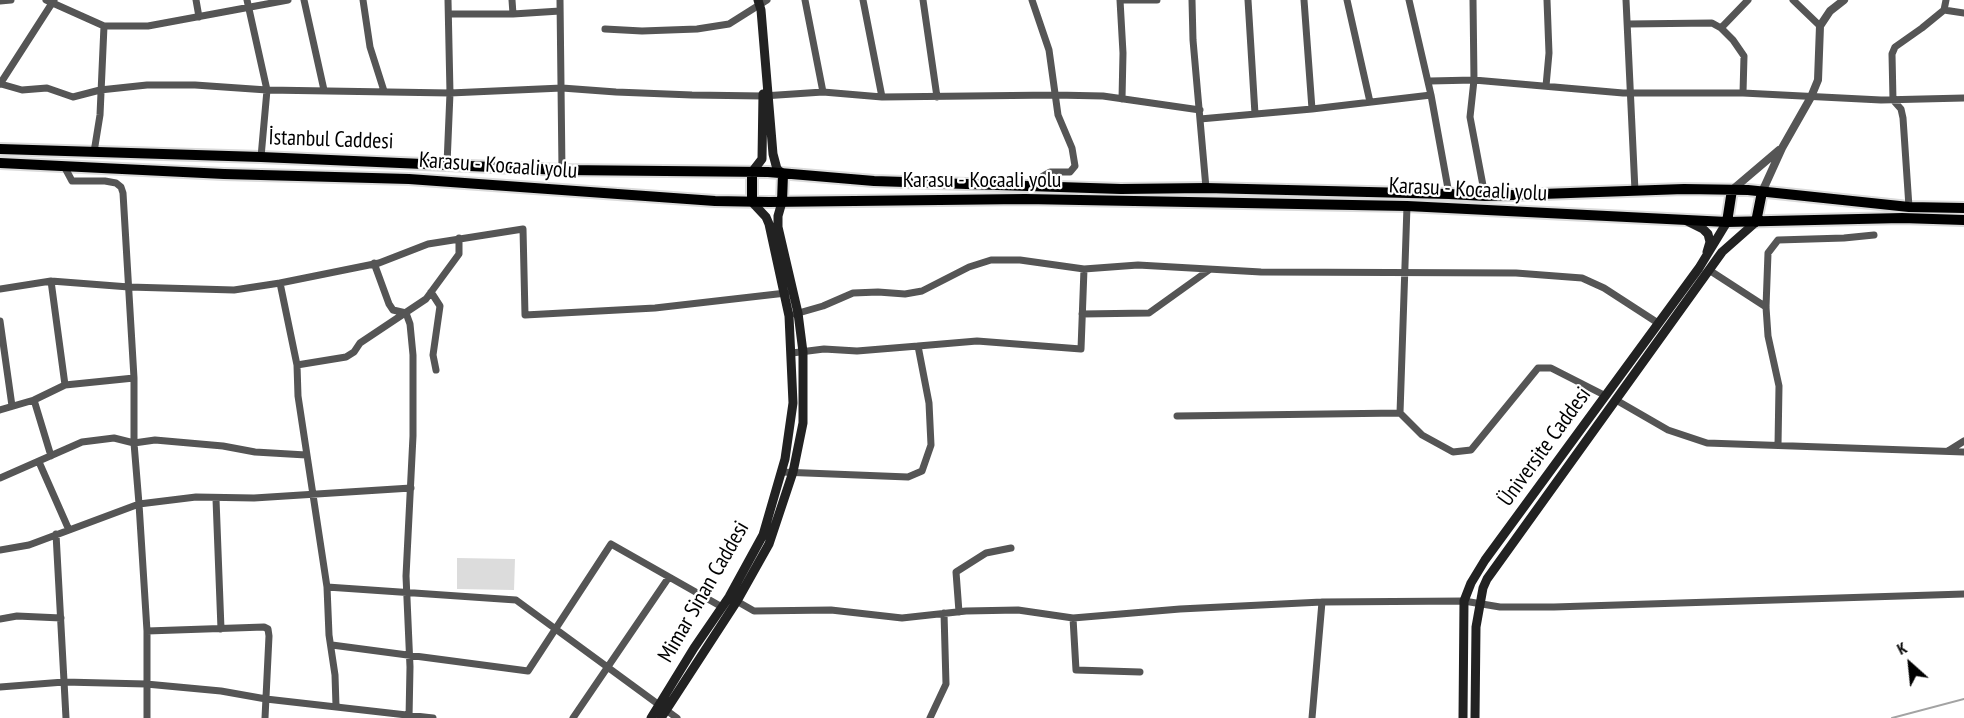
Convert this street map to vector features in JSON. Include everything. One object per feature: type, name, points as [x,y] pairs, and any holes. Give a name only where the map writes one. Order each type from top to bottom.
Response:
[{"type":"highway","name":"İstanbul Caddesi","points":[[0,149],[447,164],[562,171],[768,172]]},
{"type":"highway","name":"Karasu - Kocaali yolu","points":[[0,163],[224,174],[409,179],[752,202],[1025,199],[1407,206],[1727,222],[1902,218],[1964,220]]},
{"type":"highway","points":[[752,172],[752,202]]},
{"type":"highway","name":"Karasu - Kocaali yolu","points":[[768,172],[874,181],[1121,189],[1206,188],[1485,196],[1732,190],[1909,207],[1964,207]]},
{"type":"highway","points":[[782,202],[783,174]]},
{"type":"highway","points":[[1727,222],[1732,190]]},
{"type":"highway","points":[[1756,222],[1762,192]]},
{"type":"main road","points":[[758,3],[773,154],[777,169],[783,174]]},
{"type":"main road","points":[[752,172],[762,159],[766,95]]},
{"type":"main road","name":"Mimar Sinan Caddesi","points":[[662,711],[722,607],[733,599],[762,535],[781,472],[793,403],[794,314],[786,293],[769,224],[766,217],[752,202]]},
{"type":"main road","name":"Mimar Sinan Caddesi","points":[[651,718],[662,711],[769,544],[793,472],[803,423],[803,352],[778,227],[782,202]]},
{"type":"main road","points":[[1682,219],[1708,234],[1710,242],[1705,260]]},
{"type":"main road","name":"Üniversite Caddesi","points":[[1463,718],[1464,601],[1471,583],[1485,560],[1705,260],[1727,222]]},
{"type":"main road","points":[[1475,718],[1476,627],[1483,588],[1496,566],[1722,252],[1756,222]]},
{"type":"street","points":[[0,1],[11,0]]},
{"type":"street","points":[[196,0],[198,16]]},
{"type":"street","points":[[247,0],[267,90],[261,157]]},
{"type":"street","points":[[288,0],[148,26],[104,26],[51,1],[1,84],[22,90],[47,88],[73,97],[100,90],[147,85],[195,85],[267,90],[450,93],[562,88],[616,92],[766,95],[823,92],[882,97],[1103,96],[1200,110]]},
{"type":"street","points":[[304,0],[324,90]]},
{"type":"street","points":[[363,0],[370,47],[384,92]]},
{"type":"street","points":[[447,164],[450,93],[448,0]]},
{"type":"street","points":[[512,0],[513,14]]},
{"type":"street","points":[[560,0],[562,171]]},
{"type":"street","points":[[805,0],[823,92]]},
{"type":"street","points":[[863,0],[882,97]]},
{"type":"street","points":[[923,0],[937,97]]},
{"type":"street","points":[[1032,0],[1049,50],[1058,115],[1072,148],[1075,166],[1070,172],[1050,172],[1043,176],[1038,185]]},
{"type":"street","points":[[1122,99],[1123,53],[1120,0],[1157,0]]},
{"type":"street","points":[[1191,0],[1206,188]]},
{"type":"street","points":[[1248,0],[1255,114]]},
{"type":"street","points":[[1304,0],[1312,109]]},
{"type":"street","points":[[1347,0],[1370,102]]},
{"type":"street","points":[[1409,0],[1430,81],[1449,194]]},
{"type":"street","points":[[1473,0],[1474,80],[1470,117],[1485,196]]},
{"type":"street","points":[[1546,86],[1549,53],[1547,0]]},
{"type":"street","points":[[1626,0],[1635,191]]},
{"type":"street","points":[[1721,28],[1748,0]]},
{"type":"street","points":[[1793,0],[1820,26]]},
{"type":"street","points":[[1762,192],[1818,80],[1820,26],[1830,12],[1844,0]]},
{"type":"street","points":[[1909,207],[1903,118],[1901,109],[1893,100],[1892,54],[1895,47],[1944,10],[1946,0]]},
{"type":"street","points":[[605,29],[642,31],[697,29],[729,24],[758,3]]},
{"type":"street","points":[[1944,10],[1964,13]]},
{"type":"street","points":[[448,14],[560,11]]},
{"type":"street","points":[[1628,24],[1712,23],[1721,28],[1744,56],[1743,93]]},
{"type":"street","points":[[94,152],[100,116],[104,26]]},
{"type":"street","points":[[1430,81],[1474,80],[1631,93],[1743,93],[1893,100],[1964,98]]},
{"type":"street","points":[[1200,119],[1431,95]]},
{"type":"street","points":[[1732,190],[1782,148]]},
{"type":"street","points":[[64,166],[72,181],[116,183],[121,187],[123,193],[134,378],[134,443],[147,631],[147,718]]},
{"type":"street","points":[[1400,413],[1407,206]]},
{"type":"street","points":[[0,289],[51,281],[129,287],[234,290],[280,283],[374,263],[428,244],[524,229],[525,315],[655,308],[786,293]]},
{"type":"street","points":[[1778,445],[1779,386],[1768,336],[1766,307],[1768,253],[1778,240],[1874,235]]},
{"type":"street","points":[[297,365],[346,357],[354,352],[360,343],[426,299],[459,254],[459,238]]},
{"type":"street","points":[[794,314],[853,293],[905,294],[922,291],[969,267],[992,260],[1020,260],[1084,268],[1138,265],[1272,272],[1516,273],[1582,278],[1604,288],[1658,323]]},
{"type":"street","points":[[374,263],[389,304],[393,310],[406,313]]},
{"type":"street","points":[[792,353],[824,349],[857,351],[977,341],[1081,349],[1084,268]]},
{"type":"street","points":[[1082,314],[1149,313],[1209,270]]},
{"type":"street","points":[[1709,270],[1766,307]]},
{"type":"street","points":[[51,281],[65,385]]},
{"type":"street","points":[[280,283],[297,365],[298,396],[327,587],[336,706]]},
{"type":"street","points":[[431,292],[440,306],[433,355],[436,370]]},
{"type":"street","points":[[406,313],[410,324],[413,355],[411,488],[406,576],[409,716]]},
{"type":"street","points":[[0,321],[1,344],[12,406]]},
{"type":"street","points":[[781,472],[908,477],[922,471],[931,445],[929,403],[918,346]]},
{"type":"street","points":[[1177,416],[1400,413],[1422,435],[1453,452],[1471,450],[1538,368],[1551,368],[1606,396]]},
{"type":"street","points":[[0,410],[34,400],[65,385],[134,378]]},
{"type":"street","points":[[34,400],[51,456]]},
{"type":"street","points":[[1616,400],[1668,430],[1707,443],[1964,452]]},
{"type":"street","points":[[0,478],[82,442],[114,438],[134,443],[155,440],[223,446],[255,452],[306,455]]},
{"type":"street","points":[[1947,452],[1964,441]]},
{"type":"street","points":[[39,462],[69,530]]},
{"type":"street","points":[[0,550],[29,545],[139,504],[196,497],[216,499],[411,488]]},
{"type":"street","points":[[216,499],[221,628]]},
{"type":"street","points":[[56,534],[66,718]]},
{"type":"street","points":[[332,645],[528,671],[611,544],[722,607]]},
{"type":"street","points":[[959,612],[956,572],[986,553],[1011,548]]},
{"type":"street","points":[[573,718],[669,577]]},
{"type":"street","points":[[327,587],[516,600],[662,711],[677,718]]},
{"type":"street","points":[[733,599],[754,611],[831,610],[902,618],[944,613],[1018,610],[1072,618],[1179,609],[1322,602],[1464,601],[1500,607],[1554,607],[1964,594]]},
{"type":"street","points":[[1312,718],[1322,602]]},
{"type":"street","points":[[930,718],[946,684],[944,613]]},
{"type":"street","points":[[0,619],[17,616],[61,618]]},
{"type":"street","points":[[1072,618],[1076,670],[1140,672]]},
{"type":"street","points":[[147,631],[264,627],[268,629],[265,718]]},
{"type":"street","points":[[0,687],[64,682],[146,684],[221,691],[266,699],[433,718]]},
{"type":"shaded area","points":[[457,558],[515,559],[514,590],[457,589]]},
{"type":"waterway","points":[[1892,718],[1964,699]]}]
